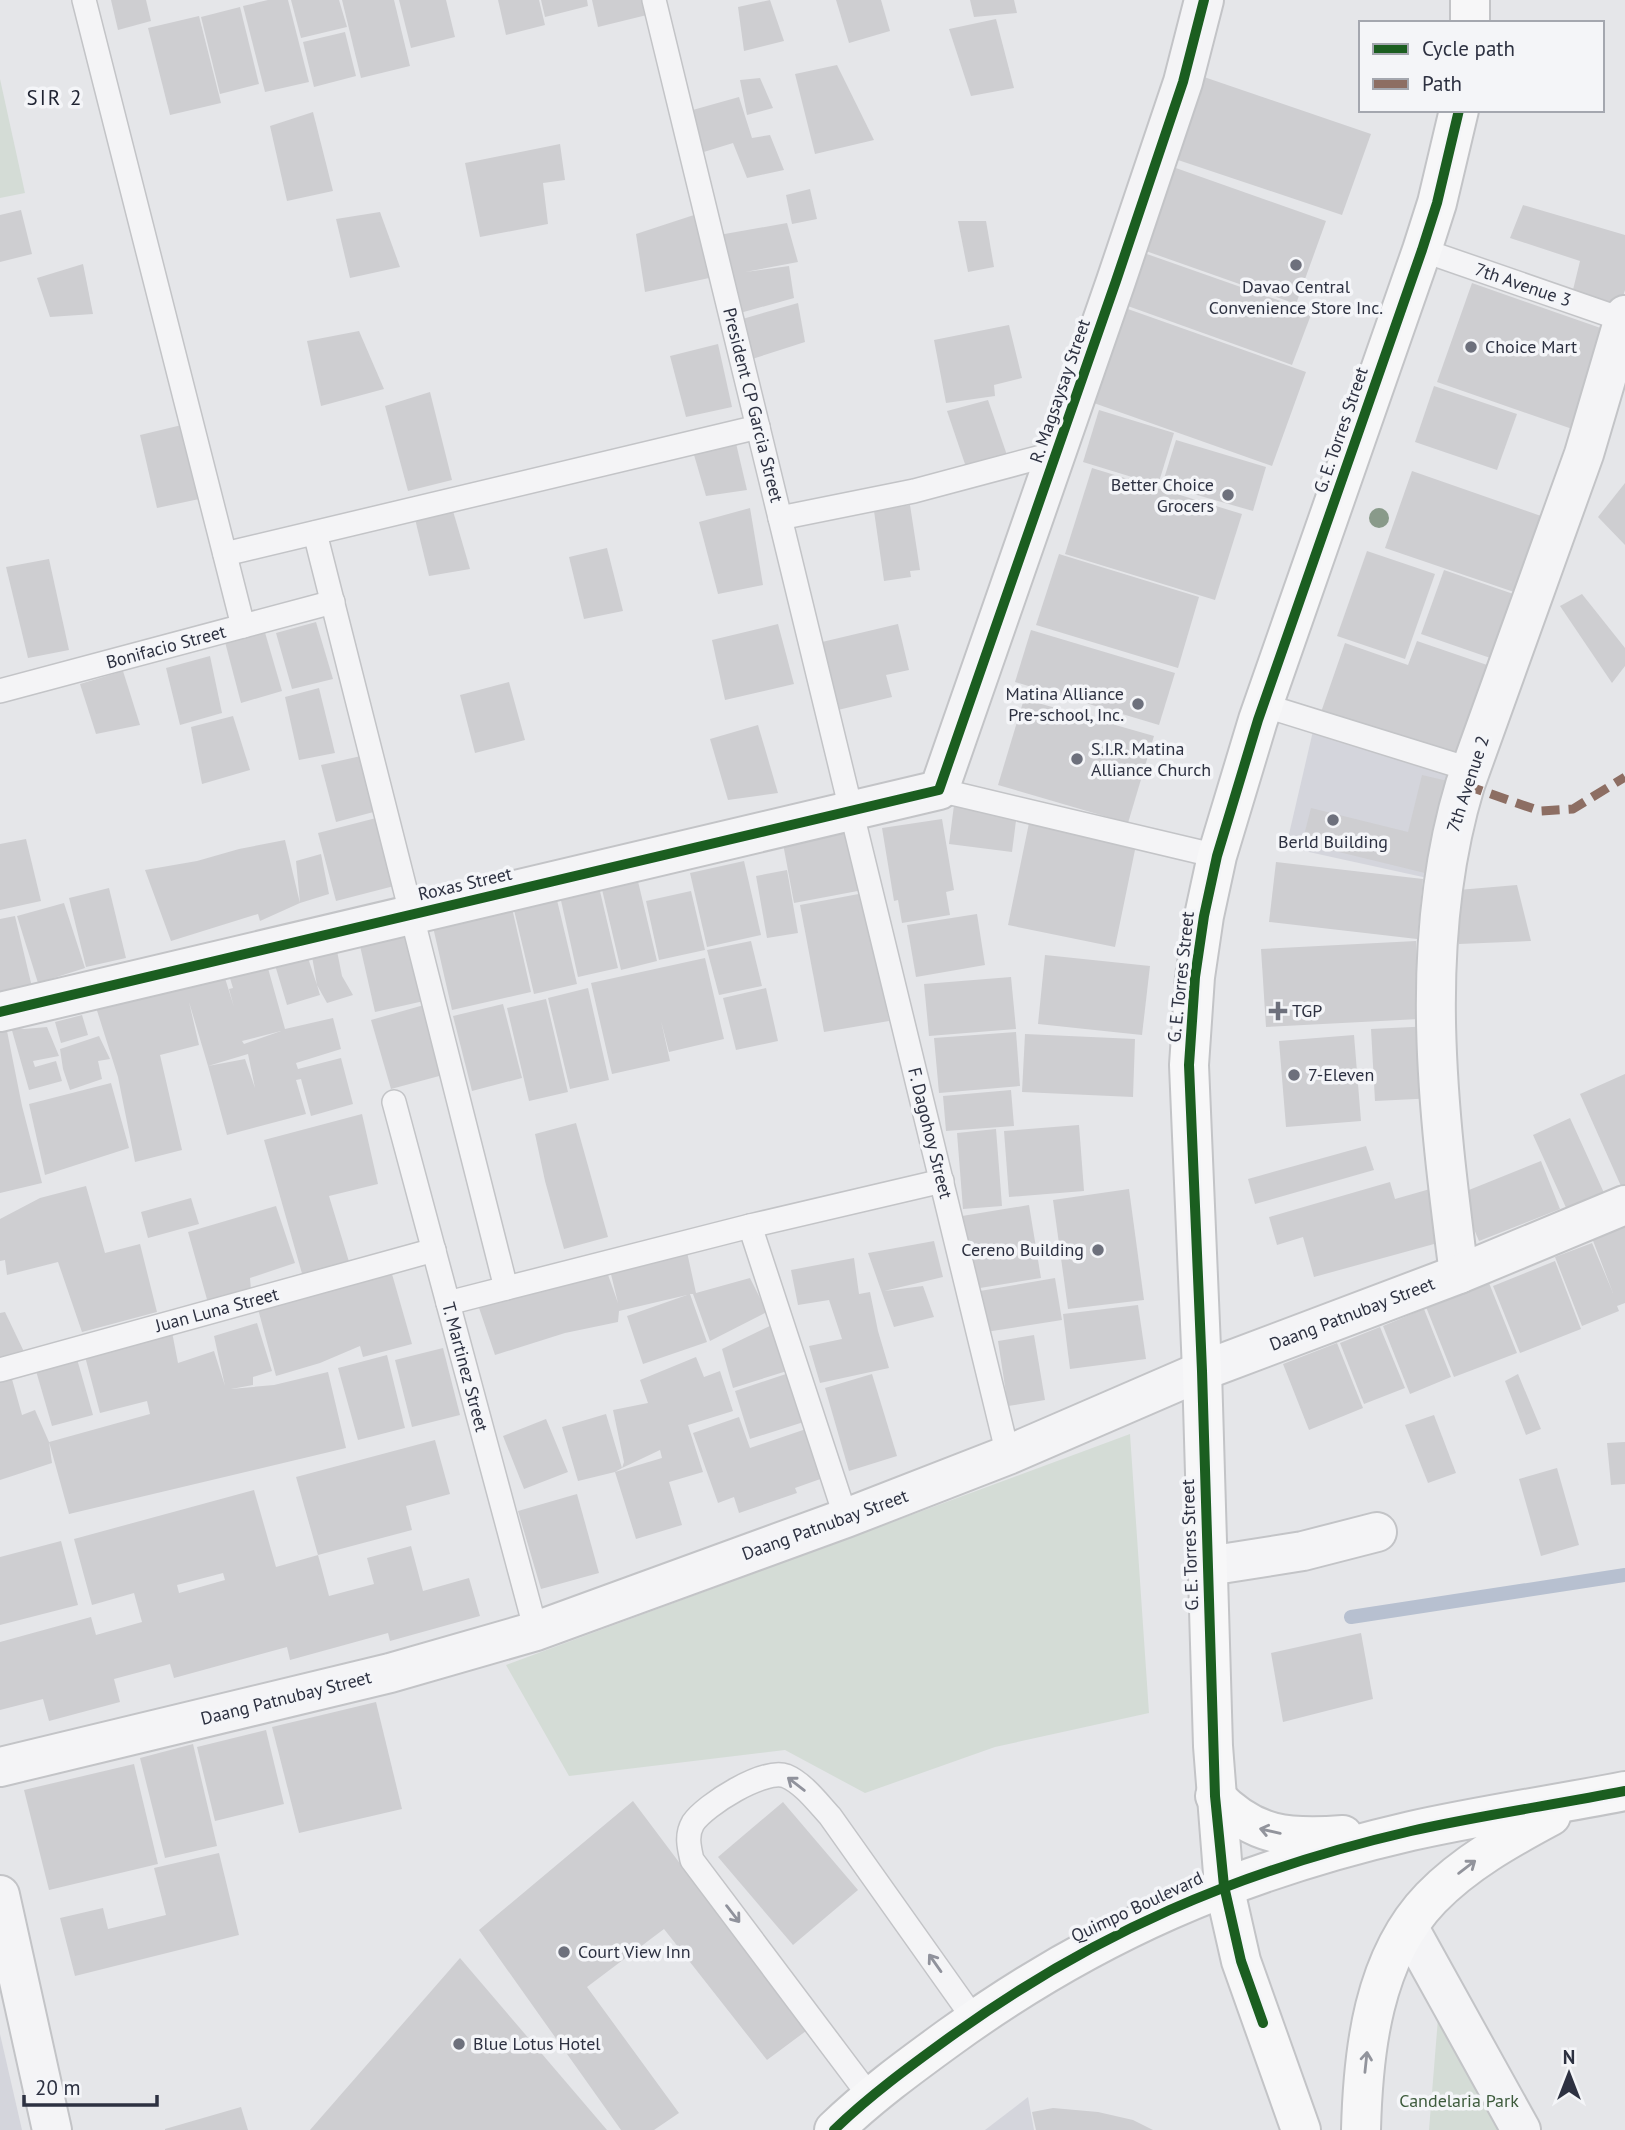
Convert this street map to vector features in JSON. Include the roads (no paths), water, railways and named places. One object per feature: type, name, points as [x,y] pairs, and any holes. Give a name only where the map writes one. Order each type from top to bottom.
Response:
[{"type":"main road","points":[[1470,0],[1470,21]]},
{"type":"main road","name":"G. E. Torres Street","points":[[1301,2130],[1241,1961],[1224,1886],[1215,1796],[1202,1371],[1189,1065],[1195,977],[1217,856],[1263,705],[1422,250],[1437,203],[1459,112]]},
{"type":"main road","name":"Quimpo Boulevard","points":[[834,2130],[974,2019],[1026,1984],[1172,1907],[1283,1866],[1411,1831],[1625,1791]]},
{"type":"main road","points":[[1215,1796],[1250,1825],[1281,1834],[1328,1836],[1411,1831]]},
{"type":"main road","points":[[1361,2130],[1368,2041],[1380,1991],[1397,1947],[1409,1928],[1429,1900],[1462,1870],[1513,1836],[1581,1799]]},
{"type":"street","name":"R. Magsaysay Street","points":[[939,790],[1183,82],[1204,0]]},
{"type":"street","name":"7th Avenue 2","points":[[1459,1274],[1443,1151],[1436,1047],[1439,924],[1445,862],[1452,828],[1584,454],[1624,317]]},
{"type":"street","name":"Roxas Street","points":[[0,1012],[939,790]]},
{"type":"street","name":"Daang Patnubay Street","points":[[0,1767],[390,1673],[536,1631],[846,1518],[1008,1455],[1202,1371],[1459,1274],[1625,1205]]},
{"type":"street","points":[[1208,1566],[1303,1551],[1377,1532]]},
{"type":"street","points":[[0,1895],[52,2130]]},
{"type":"street","points":[[1409,1928],[1521,2130]]},
{"type":"lane","points":[[84,0],[243,626]]},
{"type":"lane","name":"President CP Garcia Street","points":[[654,0],[852,810]]},
{"type":"lane","name":"7th Avenue 3","points":[[1422,250],[1624,317]]},
{"type":"lane","points":[[225,554],[758,427]]},
{"type":"lane","points":[[780,518],[914,491],[1056,453]]},
{"type":"lane","points":[[315,533],[506,1288]]},
{"type":"lane","name":"Bonifacio Street","points":[[0,691],[332,603]]},
{"type":"lane","points":[[1263,705],[1472,771]]},
{"type":"lane","points":[[939,790],[1217,856]]},
{"type":"lane","name":"F. Dagohoy Street","points":[[852,810],[1008,1455]]},
{"type":"lane","name":"T. Martinez Street","points":[[394,1102],[536,1631]]},
{"type":"lane","points":[[448,1303],[750,1226],[942,1181]]},
{"type":"lane","points":[[750,1226],[846,1518]]},
{"type":"lane","name":"Juan Luna Street","points":[[0,1370],[434,1250]]},
{"type":"lane","points":[[871,2098],[692,1860],[688,1845],[689,1833],[694,1821],[712,1805],[761,1776],[787,1776],[803,1788],[830,1815],[974,2019]]},
{"type":"waterway","points":[[1351,1617],[1625,1575]]},
{"type":"place","name":"Davao Central Convenience Store Inc.","points":[[1296,265]]},
{"type":"place","name":"Choice Mart","points":[[1471,347]]},
{"type":"place","name":"Better Choice Grocers","points":[[1228,495]]},
{"type":"place","name":"Matina Alliance Pre-school, Inc.","points":[[1138,704]]},
{"type":"place","name":"S.I.R. Matina Alliance Church","points":[[1077,759]]},
{"type":"place","name":"Berld Building","points":[[1333,820]]},
{"type":"place","name":"TGP","points":[[1278,1011]]},
{"type":"place","name":"7-Eleven","points":[[1294,1075]]},
{"type":"place","name":"Cereno Building","points":[[1098,1250]]},
{"type":"place","name":"Court View Inn","points":[[564,1952]]},
{"type":"place","name":"Blue Lotus Hotel","points":[[459,2044]]},
{"type":"district","name":"SIR 2","points":[[55,98]]},
{"type":"park label","name":"Candelaria Park","points":[[1459,2101]]}]
